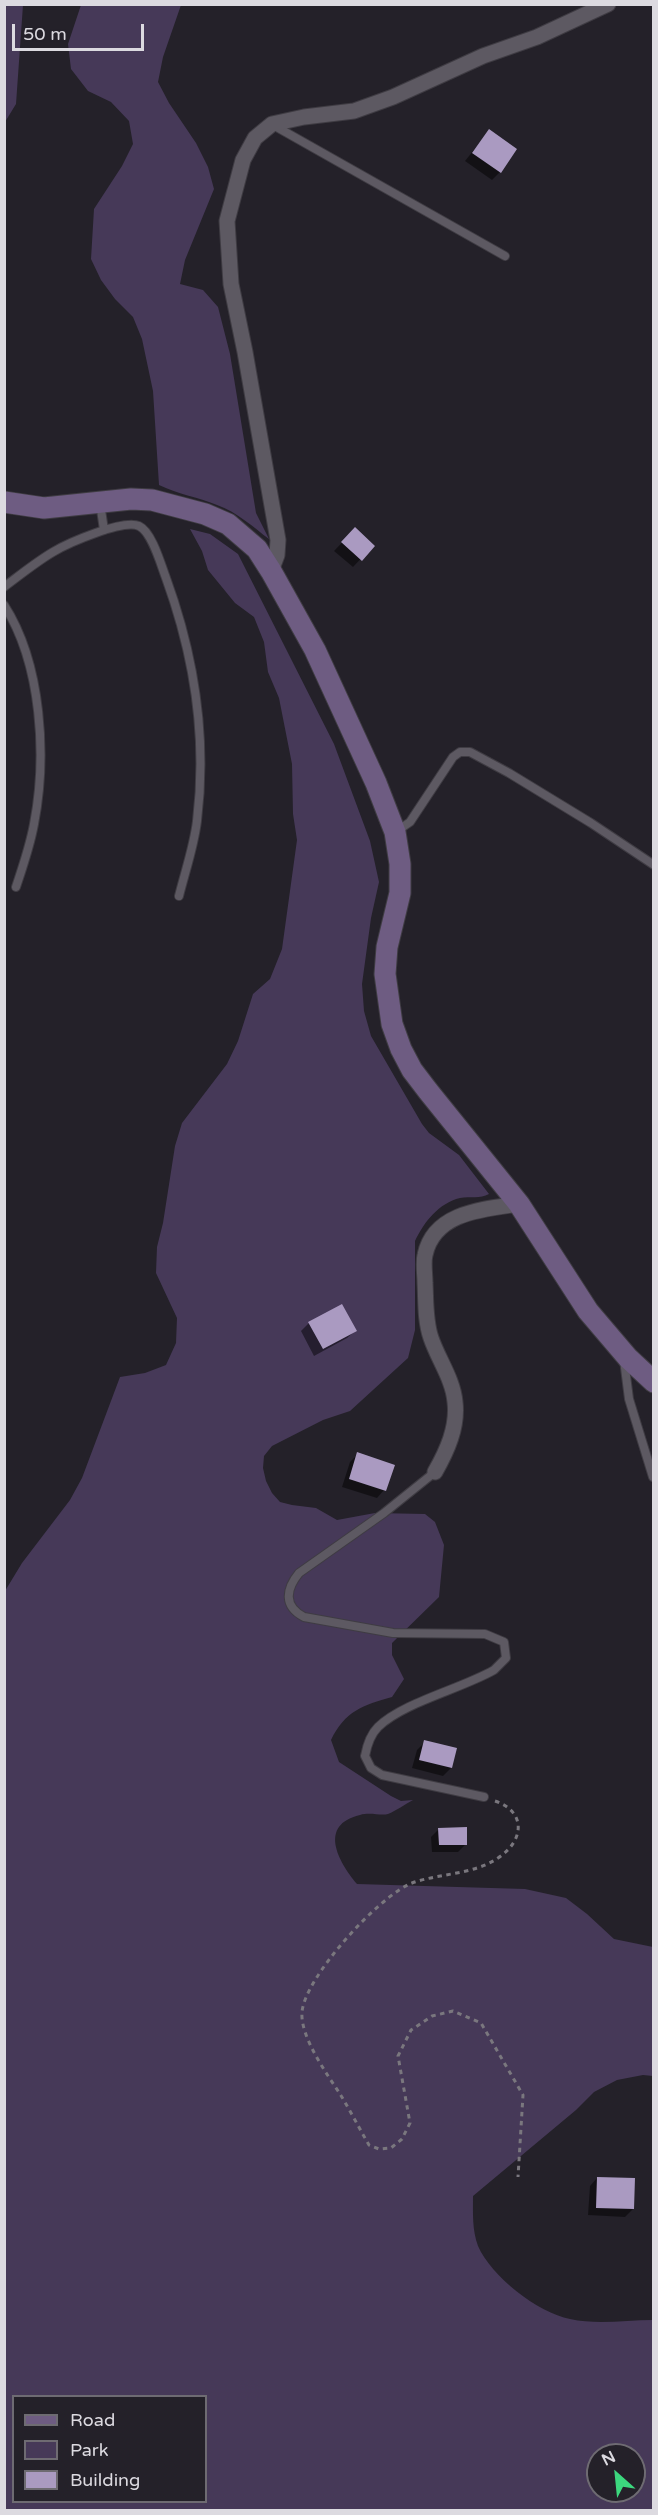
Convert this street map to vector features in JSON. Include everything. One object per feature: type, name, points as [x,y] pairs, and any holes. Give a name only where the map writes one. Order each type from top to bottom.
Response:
[{"type":"street","points":[[271,571],[277,555],[278,540],[231,284],[227,221],[243,160],[255,138],[272,124],[304,117],[354,111],[393,97],[483,56],[537,37],[608,4]]},
{"type":"street","points":[[4,502],[44,508],[99,502],[152,500],[205,514],[228,524],[257,549],[319,660],[376,783],[395,832],[400,864],[400,893],[387,947],[385,974],[392,1024],[412,1070],[519,1204],[571,1287],[604,1332],[654,1382]]},
{"type":"street","points":[[435,1472],[448,1449],[455,1402],[450,1382],[430,1336],[426,1309],[425,1255],[435,1233],[450,1220],[474,1210],[519,1204]]},
{"type":"lane","points":[[272,124],[505,256]]},
{"type":"lane","points":[[99,502],[104,530]]},
{"type":"lane","points":[[4,587],[52,552],[104,530],[132,525],[146,532],[158,555],[178,612],[192,668],[199,725],[201,777],[197,823],[179,896]]},
{"type":"lane","points":[[4,605],[15,621],[28,657],[40,739],[40,783],[34,824],[16,887]]},
{"type":"lane","points":[[395,832],[410,822],[453,757],[460,752],[470,752],[582,818],[654,865]]},
{"type":"lane","points":[[623,1352],[629,1399],[653,1477]]},
{"type":"lane","points":[[435,1472],[384,1513],[299,1573],[290,1584],[288,1599],[295,1613],[304,1617],[393,1633],[485,1634],[504,1642],[506,1658],[494,1670],[394,1716],[377,1728],[368,1741],[365,1756],[371,1768],[382,1775],[484,1797]]},
{"type":"path","points":[[484,1797],[502,1803],[512,1810],[519,1830],[516,1841],[500,1857],[488,1864],[460,1873],[432,1876],[409,1884],[390,1895],[330,1958],[312,1986],[302,2012],[308,2039],[319,2064],[369,2145],[379,2149],[391,2148],[397,2144],[410,2123],[398,2056],[411,2030],[432,2016],[453,2011],[482,2023],[523,2095],[518,2177]]},
{"type":"green space","points":[[5,4],[23,5],[16,104],[5,122]]},
{"type":"green space","points":[[81,5],[181,5],[163,57],[158,82],[196,143],[208,167],[214,189],[185,260],[180,284],[203,290],[218,307],[230,354],[256,513],[269,539],[245,520],[224,508],[159,485],[153,391],[142,339],[133,317],[115,299],[101,280],[91,259],[94,209],[122,166],[133,144],[129,121],[111,102],[88,91],[71,69],[68,44]]},
{"type":"green space","points":[[190,529],[210,534],[238,554],[334,744],[370,841],[379,882],[371,918],[362,984],[364,1011],[371,1036],[422,1124],[429,1133],[459,1155],[489,1194],[460,1198],[445,1204],[428,1220],[415,1241],[415,1330],[408,1358],[350,1411],[323,1420],[272,1446],[264,1456],[263,1468],[266,1481],[280,1502],[316,1508],[337,1520],[375,1513],[425,1514],[435,1522],[444,1545],[439,1597],[392,1643],[392,1655],[404,1679],[392,1697],[364,1706],[349,1716],[336,1730],[331,1740],[339,1762],[391,1796],[401,1801],[413,1800],[388,1814],[364,1814],[347,1820],[339,1827],[336,1845],[344,1865],[357,1884],[525,1889],[566,1898],[614,1939],[653,1947],[653,2076],[643,2075],[617,2080],[594,2092],[576,2110],[473,2196],[473,2209],[476,2240],[484,2258],[504,2281],[530,2301],[557,2315],[580,2321],[653,2320],[653,2510],[5,2510],[5,1591],[22,1563],[70,1500],[82,1478],[120,1377],[145,1373],[166,1365],[176,1343],[177,1318],[156,1273],[157,1247],[175,1146],[182,1123],[227,1064],[238,1041],[253,994],[270,979],[282,949],[297,840],[293,814],[292,764],[279,698],[268,672],[264,642],[254,617],[235,603],[208,570],[202,551]]},
{"type":"building","points":[[489,129],[517,149],[501,173],[472,153]]},
{"type":"building","points":[[355,527],[375,546],[362,561],[341,542]]},
{"type":"building","points":[[342,1304],[357,1331],[323,1349],[308,1322]]},
{"type":"building","points":[[357,1452],[395,1465],[386,1491],[349,1479]]},
{"type":"building","points":[[424,1740],[457,1748],[452,1768],[419,1760]]},
{"type":"building","points":[[467,1827],[467,1845],[439,1845],[438,1828]]},
{"type":"building","points":[[597,2177],[635,2178],[634,2209],[596,2208]]}]
